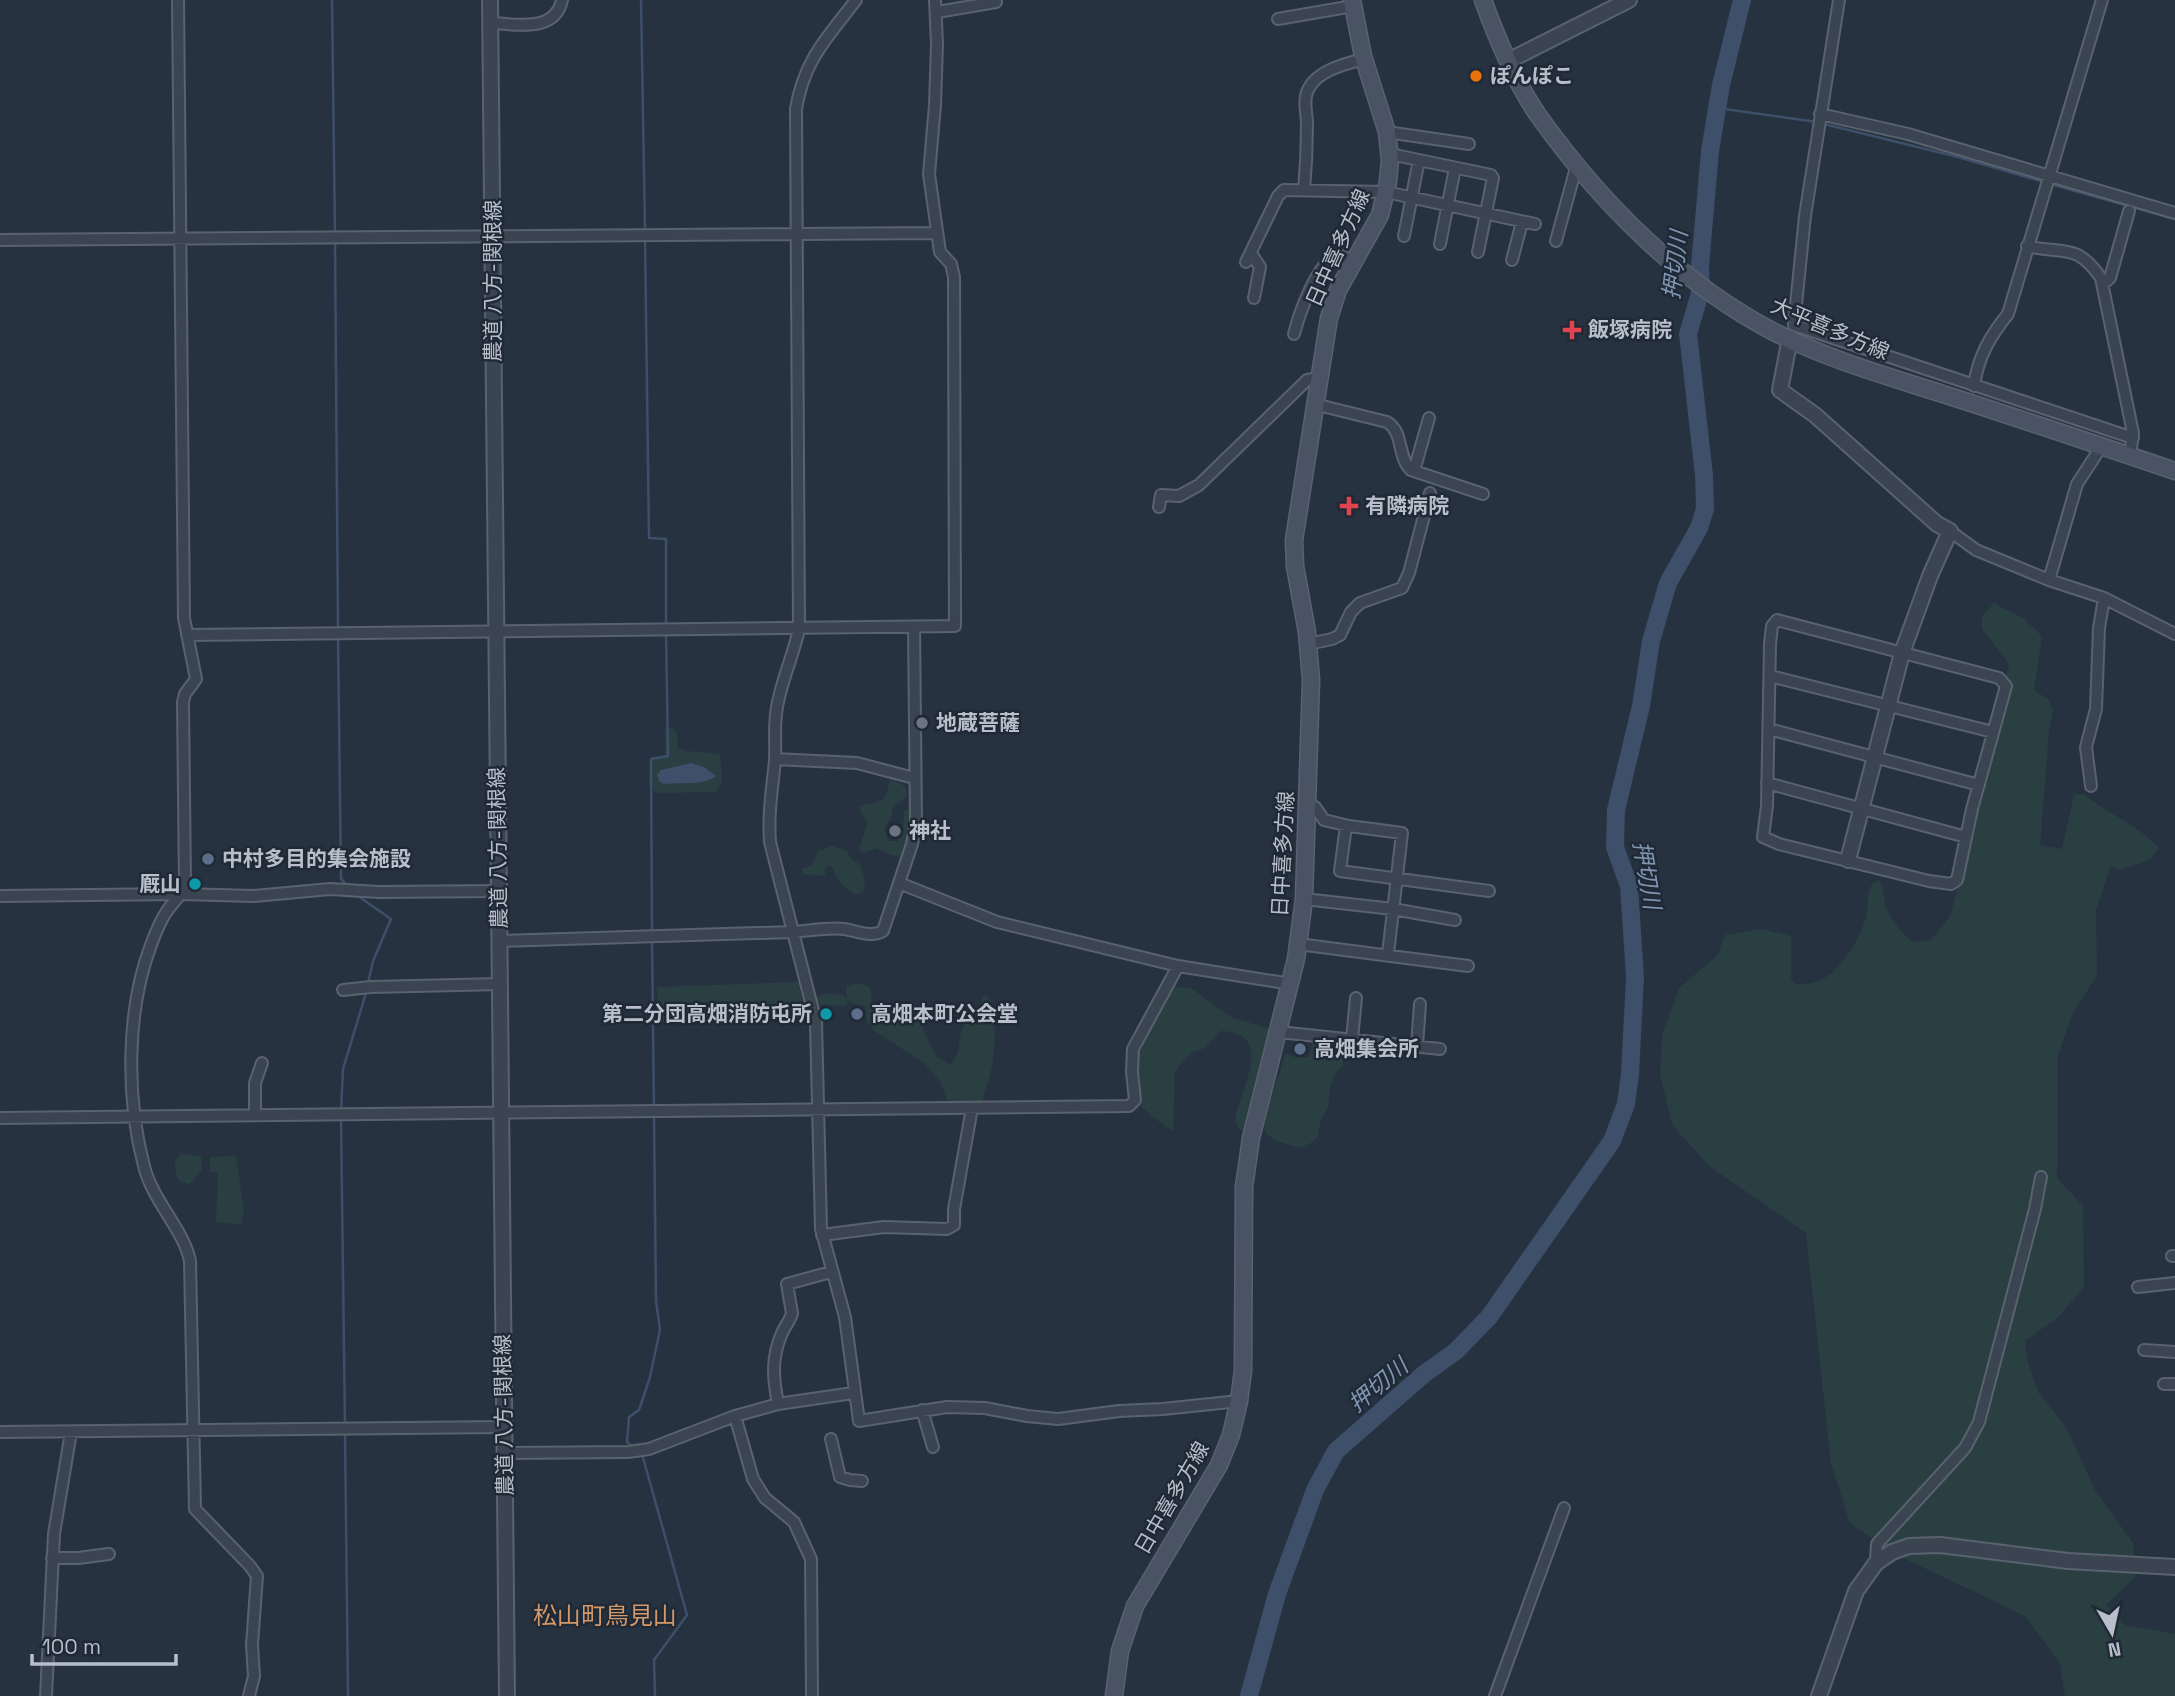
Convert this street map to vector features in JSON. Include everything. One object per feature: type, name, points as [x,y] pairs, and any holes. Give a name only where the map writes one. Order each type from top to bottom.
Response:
[{"type":"main road","name":"大平喜多方線","points":[[1483,0],[1508,61],[1537,114],[1602,193],[1652,244],[1713,295],[1783,336],[1876,372],[2175,471]]},
{"type":"main road","name":"日中喜多方線","points":[[1114,1696],[1120,1651],[1135,1606],[1219,1465],[1231,1435],[1239,1401],[1243,1371],[1244,1187],[1251,1138],[1291,984],[1304,900],[1311,680],[1308,644],[1296,579],[1294,540],[1329,318],[1338,290],[1380,215],[1386,192],[1390,154],[1387,132],[1364,60],[1353,3]]},
{"type":"street","points":[[178,0],[184,618],[196,679],[185,694],[183,702],[185,886],[167,911],[151,944],[138,985],[132,1031],[135,1117],[155,1195],[187,1249],[190,1261],[195,1509],[257,1576],[252,1645],[254,1676],[249,1696]]},
{"type":"street","name":"農道 八方-関根線","points":[[491,0],[506,1696]]},
{"type":"street","points":[[491,23],[548,22],[555,16],[562,0]]},
{"type":"street","points":[[856,0],[813,55],[800,84],[796,109],[799,629],[778,699],[774,723],[775,759],[768,813],[770,842],[816,1022],[822,1235],[850,1339],[853,1393],[859,1421],[947,1407],[985,1408],[1058,1419],[1239,1401]]},
{"type":"street","points":[[187,635],[955,626],[954,277],[951,264],[940,251],[929,174],[935,105],[936,6],[996,2],[995,0]]},
{"type":"street","points":[[1839,0],[1805,216],[1794,325],[2133,438]]},
{"type":"street","points":[[1973,386],[1984,348],[2008,314],[2102,0]]},
{"type":"street","points":[[1508,61],[1624,2]]},
{"type":"street","points":[[1278,19],[1353,3]]},
{"type":"street","points":[[1304,190],[1306,96],[1309,88],[1312,83],[1340,65],[1364,60]]},
{"type":"street","points":[[1820,114],[1908,134],[2175,213]]},
{"type":"street","points":[[1387,132],[1469,144]]},
{"type":"street","points":[[1390,154],[1491,175],[1493,178],[1478,252]]},
{"type":"street","points":[[1404,236],[1419,160]]},
{"type":"street","points":[[1556,241],[1577,164]]},
{"type":"street","points":[[1440,244],[1455,167]]},
{"type":"street","points":[[1254,298],[1260,267],[1249,258],[1281,190],[1386,192],[1535,224]]},
{"type":"street","points":[[2103,284],[2110,278],[2129,211]]},
{"type":"street","points":[[1512,260],[1522,222]]},
{"type":"street","points":[[0,240],[936,233]]},
{"type":"street","points":[[2027,246],[2075,252],[2093,267],[2103,284],[2133,433],[2130,456]]},
{"type":"street","points":[[1294,334],[1302,309],[1329,259],[1339,255],[1354,262]]},
{"type":"street","points":[[1783,336],[1780,390],[1815,415],[1937,524],[1976,550],[2049,580],[2104,598],[2175,634]]},
{"type":"street","points":[[1159,507],[1161,495],[1179,496],[1199,485],[1307,380],[1318,378]]},
{"type":"street","points":[[1314,404],[1393,425],[1405,464],[1414,471],[1483,494]]},
{"type":"street","points":[[1414,471],[1429,418]]},
{"type":"street","points":[[2049,580],[2077,484],[2101,447]]},
{"type":"street","points":[[1308,644],[1340,635],[1350,612],[1360,603],[1402,588],[1409,573],[1430,493]]},
{"type":"street","points":[[1848,860],[1902,653],[1930,576],[1950,531]]},
{"type":"street","points":[[2091,786],[2086,747],[2096,709],[2099,628],[2104,598]]},
{"type":"street","points":[[1777,620],[1999,678],[2006,686],[1957,880],[1951,884],[1928,881],[1780,844],[1763,837],[1770,676],[1772,626],[1777,620]]},
{"type":"street","points":[[499,941],[829,929],[868,934],[883,931],[912,844],[916,823],[914,627]]},
{"type":"street","points":[[1770,676],[1993,732]]},
{"type":"street","points":[[1769,729],[1979,785]]},
{"type":"street","points":[[775,759],[857,763],[914,778]]},
{"type":"street","points":[[1767,783],[1966,837]]},
{"type":"street","points":[[1307,805],[1315,807],[1324,820],[1346,826],[1402,833],[1388,954]]},
{"type":"street","points":[[1346,826],[1340,871],[1489,891]]},
{"type":"street","points":[[899,883],[997,922],[1178,966],[1291,984]]},
{"type":"street","points":[[0,896],[254,896],[330,889],[379,892],[498,891]]},
{"type":"street","points":[[1304,900],[1394,909],[1455,920]]},
{"type":"street","points":[[1298,944],[1468,966]]},
{"type":"street","points":[[0,1118],[1129,1106],[1135,1100],[1132,1085],[1133,1049],[1178,966]]},
{"type":"street","points":[[343,990],[500,984]]},
{"type":"street","points":[[1352,1039],[1356,998]]},
{"type":"street","points":[[1417,1046],[1420,1004]]},
{"type":"street","points":[[1279,1032],[1440,1049]]},
{"type":"street","points":[[255,1115],[255,1083],[262,1063]]},
{"type":"street","points":[[822,1235],[884,1227],[947,1229],[954,1225],[954,1209],[972,1108]]},
{"type":"street","points":[[1819,1696],[1856,1591],[1876,1561],[1877,1544],[1965,1448],[1979,1422],[2041,1177]]},
{"type":"street","points":[[778,1404],[772,1374],[773,1361],[783,1330],[792,1313],[787,1283],[831,1272]]},
{"type":"street","points":[[2138,1287],[2175,1283]]},
{"type":"street","points":[[2144,1350],[2175,1352]]},
{"type":"street","points":[[504,1453],[628,1452],[649,1449],[735,1416],[778,1404],[853,1393]]},
{"type":"street","points":[[922,1409],[933,1447]]},
{"type":"street","points":[[735,1416],[753,1479],[765,1498],[794,1522],[811,1559],[813,1696]]},
{"type":"street","points":[[0,1432],[504,1427]]},
{"type":"street","points":[[47,1696],[54,1531],[71,1432]]},
{"type":"street","points":[[831,1439],[841,1477],[862,1481]]},
{"type":"street","points":[[1495,1696],[1564,1508]]},
{"type":"street","points":[[1865,1577],[1876,1563],[1892,1552],[1925,1545],[1963,1547],[2068,1561],[2175,1567]]},
{"type":"street","points":[[52,1558],[109,1554]]},
{"type":"green space","points":[[1994,603],[2024,619],[2042,636],[2034,690],[2048,699],[2053,710],[2040,845],[2062,849],[2074,795],[2084,794],[2142,833],[2159,848],[2149,860],[2120,870],[2111,866],[2096,910],[2097,975],[2073,1013],[2058,1055],[2057,1178],[2083,1206],[2084,1288],[2057,1318],[2025,1341],[2028,1363],[2038,1392],[2066,1427],[2096,1492],[2133,1543],[2135,1577],[2106,1605],[2125,1625],[2175,1634],[2175,1696],[2065,1696],[2060,1664],[2025,1616],[1895,1554],[1850,1523],[1831,1464],[1806,1233],[1709,1166],[1672,1125],[1660,1074],[1662,1036],[1679,988],[1717,956],[1725,935],[1762,929],[1791,936],[1791,980],[1796,984],[1807,984],[1831,973],[1848,955],[1865,922],[1870,889],[1879,879],[1891,916],[1912,942],[1931,940],[1950,916],[1971,839],[2009,664],[1982,629],[1982,616]]},
{"type":"green space","points":[[672,727],[677,734],[678,748],[720,755],[722,780],[717,792],[656,793],[649,785],[650,758],[665,755],[665,729]]},
{"type":"green space","points":[[890,779],[905,786],[907,796],[893,807],[891,818],[884,828],[889,841],[897,841],[903,832],[904,811],[913,811],[914,820],[904,857],[876,848],[864,853],[859,849],[868,822],[860,812],[860,806],[884,798]]},
{"type":"green space","points":[[831,846],[846,850],[852,860],[860,864],[865,881],[863,892],[856,895],[848,890],[829,866],[825,869],[825,876],[803,874],[802,869],[811,866],[818,851]]},
{"type":"green space","points":[[798,982],[808,1021],[658,1022],[657,987]]},
{"type":"green space","points":[[858,983],[871,989],[871,1003],[875,1011],[918,1018],[936,1056],[950,1065],[958,1051],[964,1026],[979,1014],[983,996],[987,996],[991,1000],[995,1039],[990,1076],[982,1101],[975,1104],[947,1100],[940,1081],[924,1063],[876,1032],[867,1022],[865,1006],[847,1000],[846,986]]},
{"type":"green space","points":[[1174,987],[1191,988],[1231,1017],[1270,1029],[1274,1037],[1245,1132],[1238,1128],[1235,1120],[1247,1080],[1251,1052],[1247,1042],[1238,1034],[1221,1031],[1205,1047],[1192,1052],[1175,1071],[1173,1131],[1140,1104],[1136,1091],[1139,1060],[1151,1027]]},
{"type":"green space","points":[[826,993],[844,995],[848,1004],[817,1005],[817,997]]},
{"type":"green space","points":[[1313,1039],[1320,1045],[1321,1056],[1327,1059],[1343,1059],[1343,1067],[1336,1072],[1331,1084],[1328,1107],[1321,1120],[1318,1137],[1299,1148],[1275,1140],[1265,1132],[1263,1118],[1285,1053],[1297,1058],[1309,1057]]},
{"type":"green space","points":[[181,1153],[201,1157],[202,1171],[189,1184],[180,1182],[176,1175],[175,1161]]},
{"type":"green space","points":[[236,1156],[244,1211],[241,1225],[216,1222],[218,1173],[210,1172],[210,1157]]},
{"type":"water","points":[[691,763],[704,767],[716,776],[698,782],[664,784],[659,781],[657,775],[661,770]]},
{"type":"waterway","points":[[332,0],[335,234]]},
{"type":"waterway","points":[[641,0],[645,230]]},
{"type":"waterway","name":"押切川","points":[[1249,1696],[1277,1594],[1315,1490],[1336,1451],[1424,1374],[1456,1351],[1489,1317],[1612,1141],[1626,1104],[1635,977],[1629,886],[1615,847],[1616,810],[1641,706],[1651,641],[1668,583],[1699,528],[1705,509],[1704,475],[1688,334],[1701,290],[1700,266],[1710,151],[1721,85],[1742,0]]},
{"type":"waterway","points":[[1717,108],[1817,122]]},
{"type":"waterway","points":[[1824,124],[1958,157],[2044,182]]},
{"type":"waterway","points":[[2050,184],[2175,219]]},
{"type":"waterway","points":[[645,237],[649,538],[666,539],[666,627]]},
{"type":"waterway","points":[[335,241],[338,630]]},
{"type":"waterway","points":[[652,934],[651,759],[668,756],[666,633]]},
{"type":"waterway","points":[[338,637],[341,879],[348,886]]},
{"type":"waterway","points":[[358,896],[391,919],[373,961],[368,983]]},
{"type":"waterway","points":[[652,941],[654,1109]]},
{"type":"waterway","points":[[341,1112],[343,1069],[366,993]]},
{"type":"waterway","points":[[634,1448],[627,1442],[629,1417],[639,1410],[650,1377],[660,1330],[656,1301],[654,1116]]},
{"type":"waterway","points":[[341,1118],[345,1427]]},
{"type":"waterway","points":[[345,1433],[348,1696]]},
{"type":"waterway","points":[[642,1454],[687,1615],[654,1660],[655,1696]]},
{"type":"place","name":"ぽんぽこ","points":[[1476,76]]},
{"type":"place","name":"飯塚病院","points":[[1572,330]]},
{"type":"place","name":"有隣病院","points":[[1349,506]]},
{"type":"place","name":"地蔵菩薩","points":[[922,723]]},
{"type":"place","name":"神社","points":[[895,831]]},
{"type":"place","name":"中村多目的集会施設","points":[[208,859]]},
{"type":"place","name":"厩山","points":[[195,884]]},
{"type":"place","name":"第二分団高畑消防屯所","points":[[826,1014]]},
{"type":"place","name":"高畑本町公会堂","points":[[857,1014]]},
{"type":"place","name":"高畑集会所","points":[[1300,1049]]},
{"type":"district","name":"松山町鳥見山","points":[[605,1616]]}]
